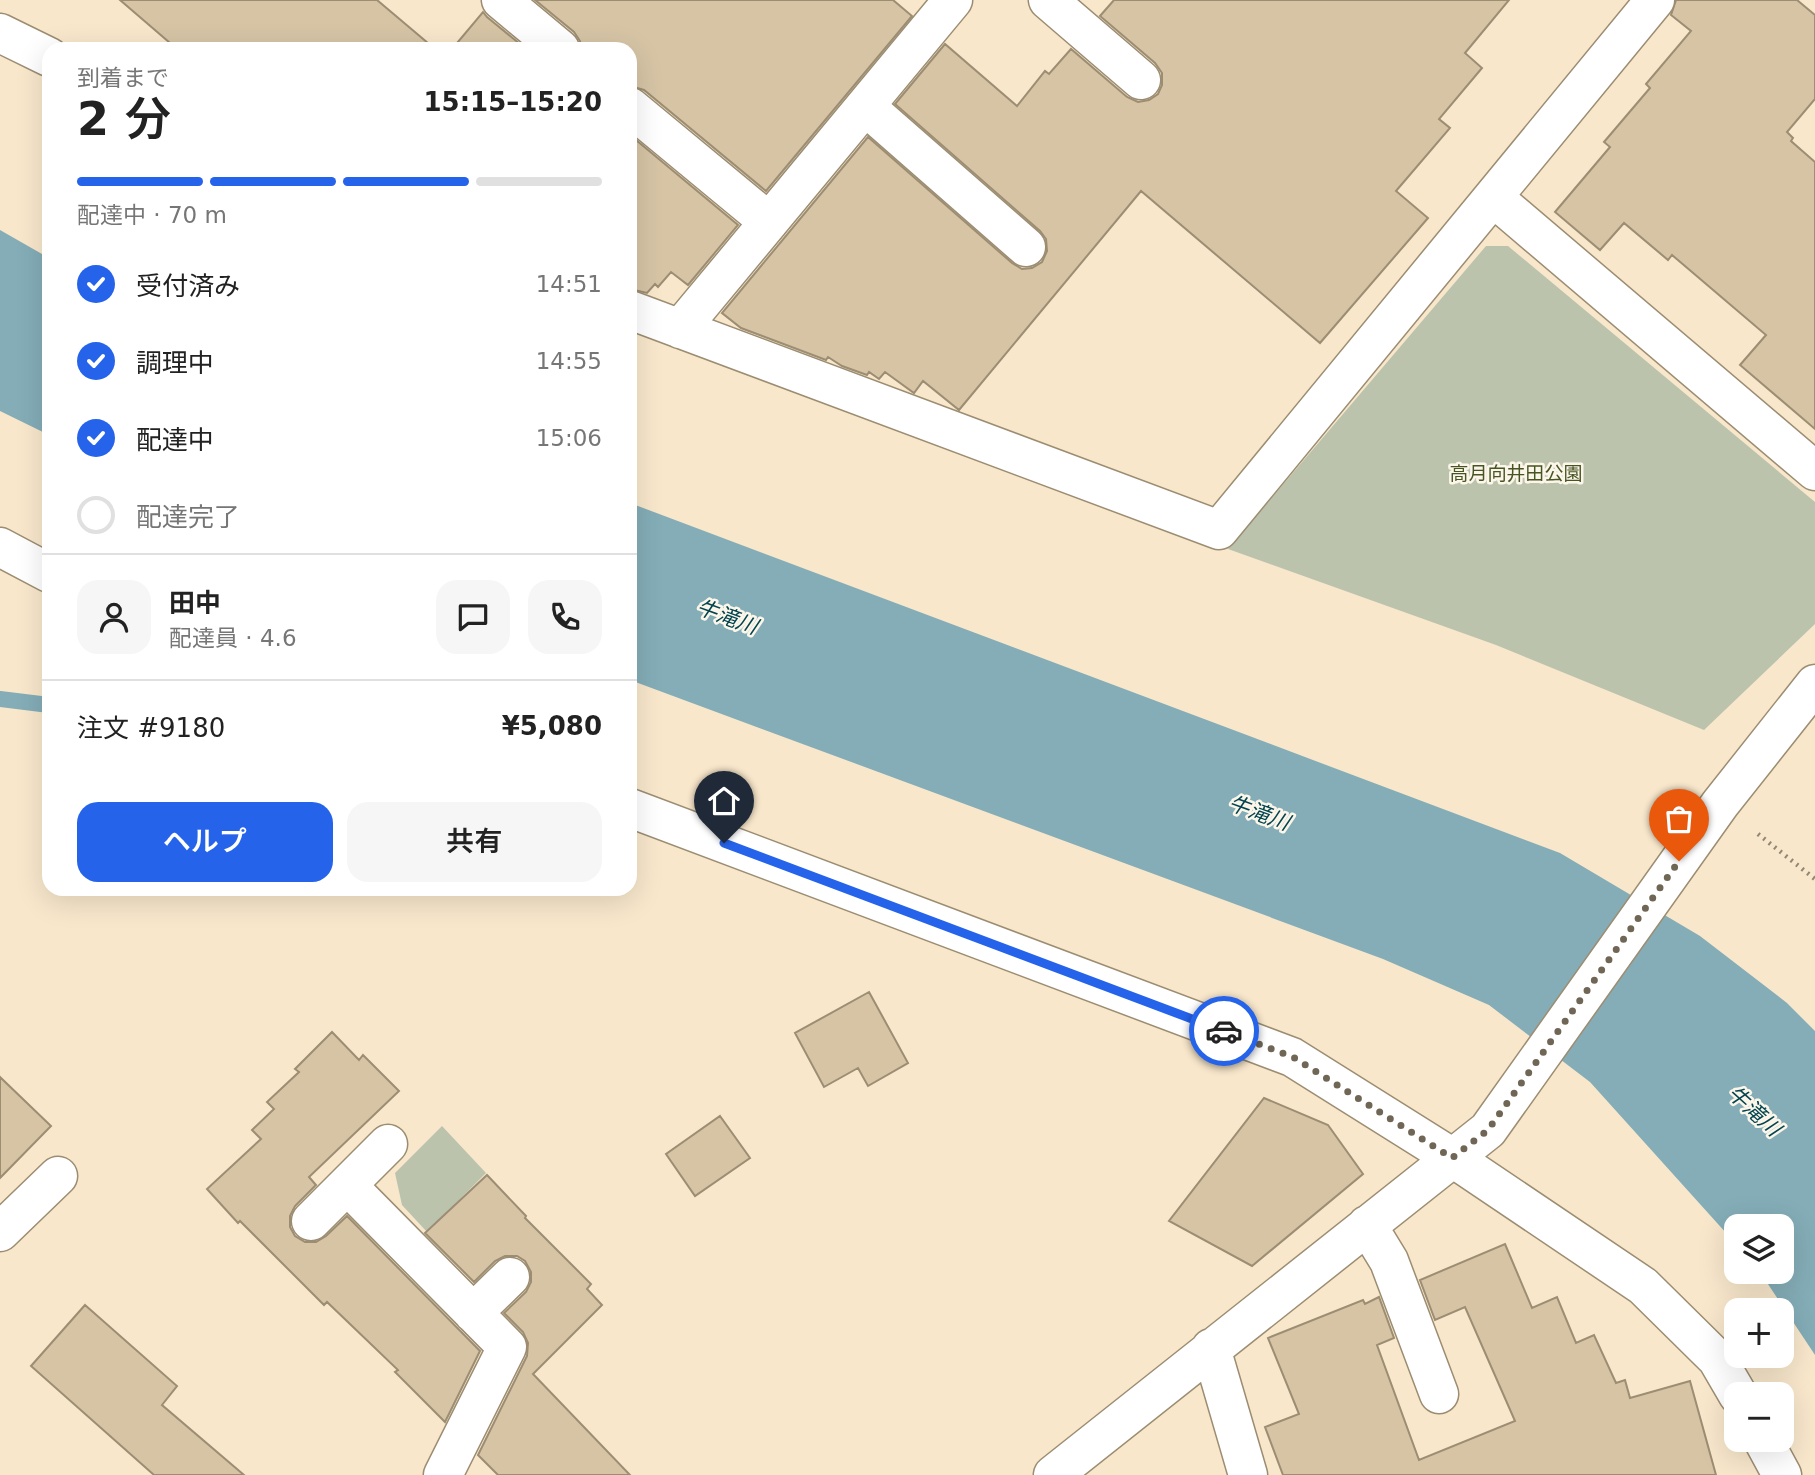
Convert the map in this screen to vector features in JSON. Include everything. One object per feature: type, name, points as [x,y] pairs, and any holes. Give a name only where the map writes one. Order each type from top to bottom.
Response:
[{"type":"street","points":[[501,0],[552,42]]},
{"type":"street","points":[[680,329],[953,0]]},
{"type":"street","points":[[1048,0],[1141,80]]},
{"type":"street","points":[[637,313],[1219,530],[1655,0]]},
{"type":"street","points":[[0,33],[42,54]]},
{"type":"street","points":[[865,106],[1026,247]]},
{"type":"street","points":[[637,113],[769,222]]},
{"type":"street","points":[[1494,198],[1815,471]]},
{"type":"street","points":[[0,547],[42,569]]},
{"type":"street","points":[[1053,1475],[1488,1130],[1720,804],[1815,684]]},
{"type":"street","points":[[637,811],[1293,1057],[1452,1158],[1643,1286],[1717,1359],[1730,1382]]},
{"type":"street","points":[[311,1221],[388,1144]]},
{"type":"street","points":[[0,1232],[58,1176]]},
{"type":"street","points":[[347,1185],[507,1347],[443,1475]]},
{"type":"street","points":[[1367,1224],[1389,1261],[1439,1394]]},
{"type":"street","points":[[473,1313],[510,1277]]},
{"type":"street","points":[[1211,1348],[1248,1475]]},
{"type":"street","points":[[1770,1452],[1782,1475]]},
{"type":"path","points":[[1720,804],[1815,879]]},
{"type":"green space","name":"高月向井田公園","points":[[1486,246],[1508,246],[1815,502],[1815,624],[1704,730],[1496,645],[1228,549]]},
{"type":"green space","points":[[442,1126],[486,1173],[427,1232],[402,1205],[395,1173]]},
{"type":"water","points":[[0,230],[42,254],[42,432],[0,411]]},
{"type":"water","name":"牛滝川","points":[[637,506],[1560,853],[1700,936],[1787,1003],[1815,1031],[1815,1355],[1794,1323],[1794,1298],[1777,1298],[1768,1284],[1794,1284],[1794,1214],[1724,1214],[1724,1231],[1590,1082],[1489,1005],[1383,959],[637,683]]},
{"type":"building","points":[[120,0],[377,0],[427,42],[169,42]]},
{"type":"building","points":[[535,0],[893,0],[912,16],[766,191],[644,90],[637,88],[637,42],[580,42],[574,32]]},
{"type":"building","points":[[1114,0],[1509,0],[1465,53],[1482,68],[1439,119],[1450,128],[1396,191],[1428,218],[1320,343],[1141,191],[959,410],[923,381],[914,393],[885,372],[879,379],[869,372],[867,375],[842,366],[828,357],[826,360],[741,328],[722,313],[868,137],[1012,263],[1022,269],[1032,268],[1042,262],[1047,251],[1046,239],[1040,231],[895,104],[945,44],[1017,106],[1045,71],[1049,74],[1071,49],[1127,97],[1138,102],[1149,100],[1158,94],[1162,85],[1162,73],[1155,63],[1100,16]]},
{"type":"building","points":[[1676,0],[1797,0],[1815,15],[1815,99],[1787,132],[1793,138],[1791,141],[1815,162],[1815,429],[1740,365],[1766,335],[1672,255],[1668,260],[1624,223],[1600,250],[1555,212],[1610,147],[1604,142],[1650,88],[1646,84],[1691,31],[1671,15]]},
{"type":"building","points":[[483,12],[517,42],[458,42]]},
{"type":"building","points":[[637,141],[738,225],[688,285],[671,272],[658,287],[655,284],[647,293],[637,291]]},
{"type":"building","points":[[869,992],[908,1063],[868,1086],[858,1068],[824,1087],[795,1033]]},
{"type":"building","points":[[332,1032],[359,1060],[363,1055],[399,1091],[309,1177],[316,1185],[295,1206],[290,1216],[290,1227],[295,1236],[305,1242],[316,1242],[347,1216],[480,1351],[445,1422],[395,1372],[398,1370],[327,1302],[324,1305],[240,1221],[238,1223],[207,1189],[261,1139],[252,1130],[274,1109],[267,1102],[299,1072],[295,1069]]},
{"type":"building","points":[[0,1077],[51,1126],[0,1178]]},
{"type":"building","points":[[1264,1098],[1328,1125],[1363,1174],[1252,1266],[1169,1221]]},
{"type":"building","points":[[720,1116],[750,1158],[695,1196],[666,1154]]},
{"type":"building","points":[[487,1175],[525,1218],[591,1284],[587,1289],[602,1305],[533,1374],[630,1475],[498,1475],[478,1455],[527,1356],[528,1343],[523,1332],[504,1313],[526,1292],[531,1282],[531,1272],[525,1261],[517,1256],[505,1256],[495,1261],[474,1282],[425,1233]]},
{"type":"building","points":[[1505,1244],[1532,1308],[1557,1297],[1576,1343],[1594,1335],[1616,1383],[1625,1380],[1630,1398],[1690,1381],[1716,1475],[1283,1475],[1265,1427],[1299,1414],[1268,1338],[1363,1300],[1365,1304],[1379,1297],[1394,1338],[1377,1345],[1419,1460],[1515,1421],[1465,1307],[1435,1320],[1420,1280]]},
{"type":"building","points":[[85,1305],[177,1386],[162,1405],[244,1475],[154,1475],[31,1366]]},
{"type":"waterway","points":[[0,699],[42,704]]},
{"type":"way so far","points":[[1224,1031],[1293,1057],[1452,1158],[1488,1130],[1679,861]]},
{"type":"route","points":[[724,843],[1224,1031]]}]
